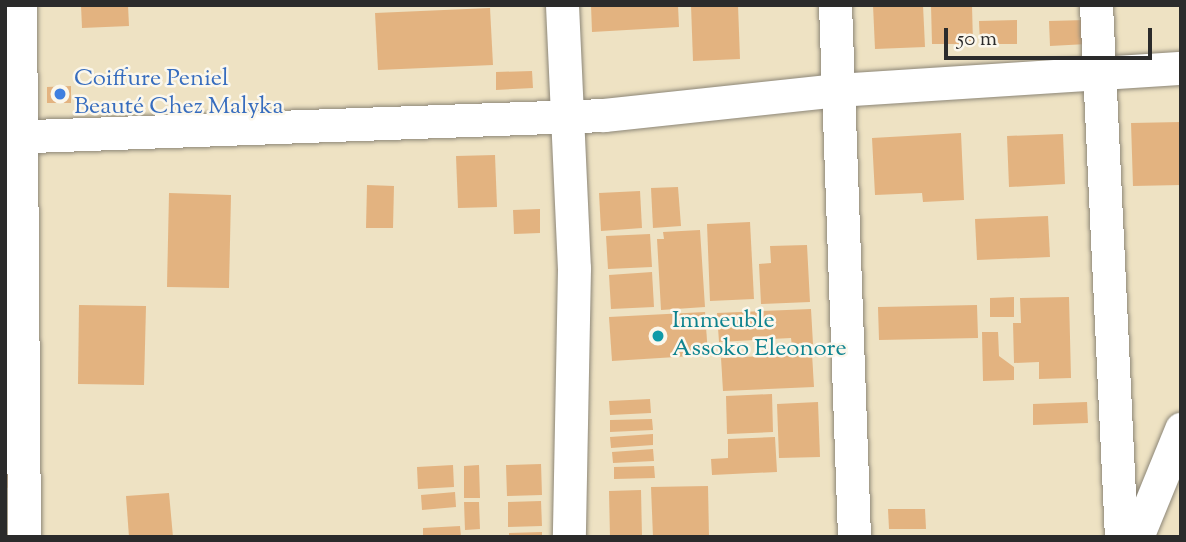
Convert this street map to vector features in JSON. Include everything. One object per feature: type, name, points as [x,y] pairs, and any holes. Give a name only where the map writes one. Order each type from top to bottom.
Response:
[{"type":"street","points":[[20,5],[13,137],[24,537]]},
{"type":"street","points":[[562,5],[564,116],[574,268],[569,537]]},
{"type":"street","points":[[835,5],[854,537]]},
{"type":"street","points":[[1096,5],[1121,537]]},
{"type":"street","points":[[13,137],[564,116],[838,90],[1100,71],[1181,68]]},
{"type":"street","points":[[1137,537],[1181,429]]},
{"type":"building","points":[[81,5],[128,5],[129,26],[82,28]]},
{"type":"building","points":[[591,5],[678,5],[679,27],[592,32]]},
{"type":"building","points":[[691,5],[738,5],[740,59],[693,61]]},
{"type":"building","points":[[873,5],[923,5],[925,47],[875,49]]},
{"type":"building","points":[[931,5],[972,5],[973,44],[932,44]]},
{"type":"building","points":[[490,8],[493,65],[378,70],[375,13]]},
{"type":"building","points":[[1017,20],[1017,44],[980,44],[979,21]]},
{"type":"building","points":[[1086,20],[1087,44],[1050,46],[1049,21]]},
{"type":"building","points":[[532,71],[533,88],[496,90],[496,72]]},
{"type":"building","points":[[71,86],[71,103],[47,103],[47,87]]},
{"type":"building","points":[[1181,122],[1181,185],[1133,186],[1131,123]]},
{"type":"building","points":[[961,133],[964,200],[923,202],[922,193],[875,195],[872,138]]},
{"type":"building","points":[[1063,134],[1065,184],[1009,187],[1007,136]]},
{"type":"building","points":[[495,155],[497,207],[458,208],[456,156]]},
{"type":"building","points":[[367,185],[394,186],[393,228],[366,228]]},
{"type":"building","points":[[678,187],[681,226],[653,228],[651,188]]},
{"type":"building","points":[[640,191],[642,228],[601,231],[599,193]]},
{"type":"building","points":[[169,193],[231,195],[229,288],[167,287]]},
{"type":"building","points":[[540,209],[540,233],[514,234],[513,210]]},
{"type":"building","points":[[1048,216],[1050,257],[977,260],[975,219]]},
{"type":"building","points":[[750,222],[754,299],[710,301],[707,224]]},
{"type":"building","points":[[700,230],[705,307],[661,310],[657,239],[664,239],[663,232]]},
{"type":"building","points":[[650,234],[652,267],[608,269],[606,236]]},
{"type":"building","points":[[807,245],[810,302],[761,304],[759,264],[771,263],[770,246]]},
{"type":"building","points":[[652,272],[654,307],[611,309],[609,275]]},
{"type":"building","points":[[1014,297],[1014,317],[990,317],[990,298]]},
{"type":"building","points":[[1069,297],[1071,378],[1039,379],[1039,362],[1014,363],[1013,323],[1021,323],[1020,298]]},
{"type":"building","points":[[79,305],[146,306],[144,385],[78,384]]},
{"type":"building","points":[[977,305],[978,338],[879,340],[878,307]]},
{"type":"building","points":[[811,309],[813,344],[792,346],[791,338],[719,342],[717,313]]},
{"type":"building","name":"Immeuble Assoko Eleonore","points":[[705,312],[708,355],[612,361],[609,317]]},
{"type":"building","points":[[982,332],[998,332],[999,356],[1014,367],[1014,380],[983,381]]},
{"type":"building","points":[[812,354],[814,387],[723,391],[721,358]]},
{"type":"building","points":[[772,394],[773,432],[727,434],[726,396]]},
{"type":"building","points":[[650,399],[651,413],[610,415],[609,401]]},
{"type":"building","points":[[818,402],[820,457],[779,458],[777,404]]},
{"type":"building","points":[[1087,402],[1088,423],[1033,425],[1033,404]]},
{"type":"building","points":[[652,419],[653,430],[610,432],[610,420]]},
{"type":"building","points":[[653,434],[653,445],[611,448],[610,437]]},
{"type":"building","points":[[775,437],[777,472],[712,475],[711,459],[728,458],[728,439]]},
{"type":"building","points":[[5,447],[13,447],[16,487],[5,488]]},
{"type":"building","points":[[653,449],[654,461],[613,463],[612,452]]},
{"type":"building","points":[[541,464],[542,495],[507,496],[506,465]]},
{"type":"building","points":[[453,465],[454,487],[418,489],[417,467]]},
{"type":"building","points":[[479,465],[480,498],[464,498],[464,466]]},
{"type":"building","points":[[654,466],[655,478],[614,479],[614,467]]},
{"type":"building","points":[[708,486],[709,537],[653,537],[651,487]]},
{"type":"building","points":[[641,490],[642,537],[610,537],[609,491]]},
{"type":"building","points":[[455,492],[456,507],[422,510],[421,495]]},
{"type":"building","points":[[169,493],[173,537],[129,537],[126,496]]},
{"type":"building","points":[[541,501],[542,526],[508,527],[508,502]]},
{"type":"building","points":[[464,502],[479,502],[480,529],[465,530]]},
{"type":"building","points":[[888,509],[925,509],[926,529],[889,529]]},
{"type":"building","points":[[460,526],[461,537],[423,537],[423,528]]},
{"type":"building","points":[[542,532],[542,537],[509,537],[509,533]]},
{"type":"place","name":"Coiffure Peniel Beauté Chez Malyka","points":[[60,94]]},
{"type":"place","name":"Immeuble Assoko Eleonore","points":[[658,336]]}]
